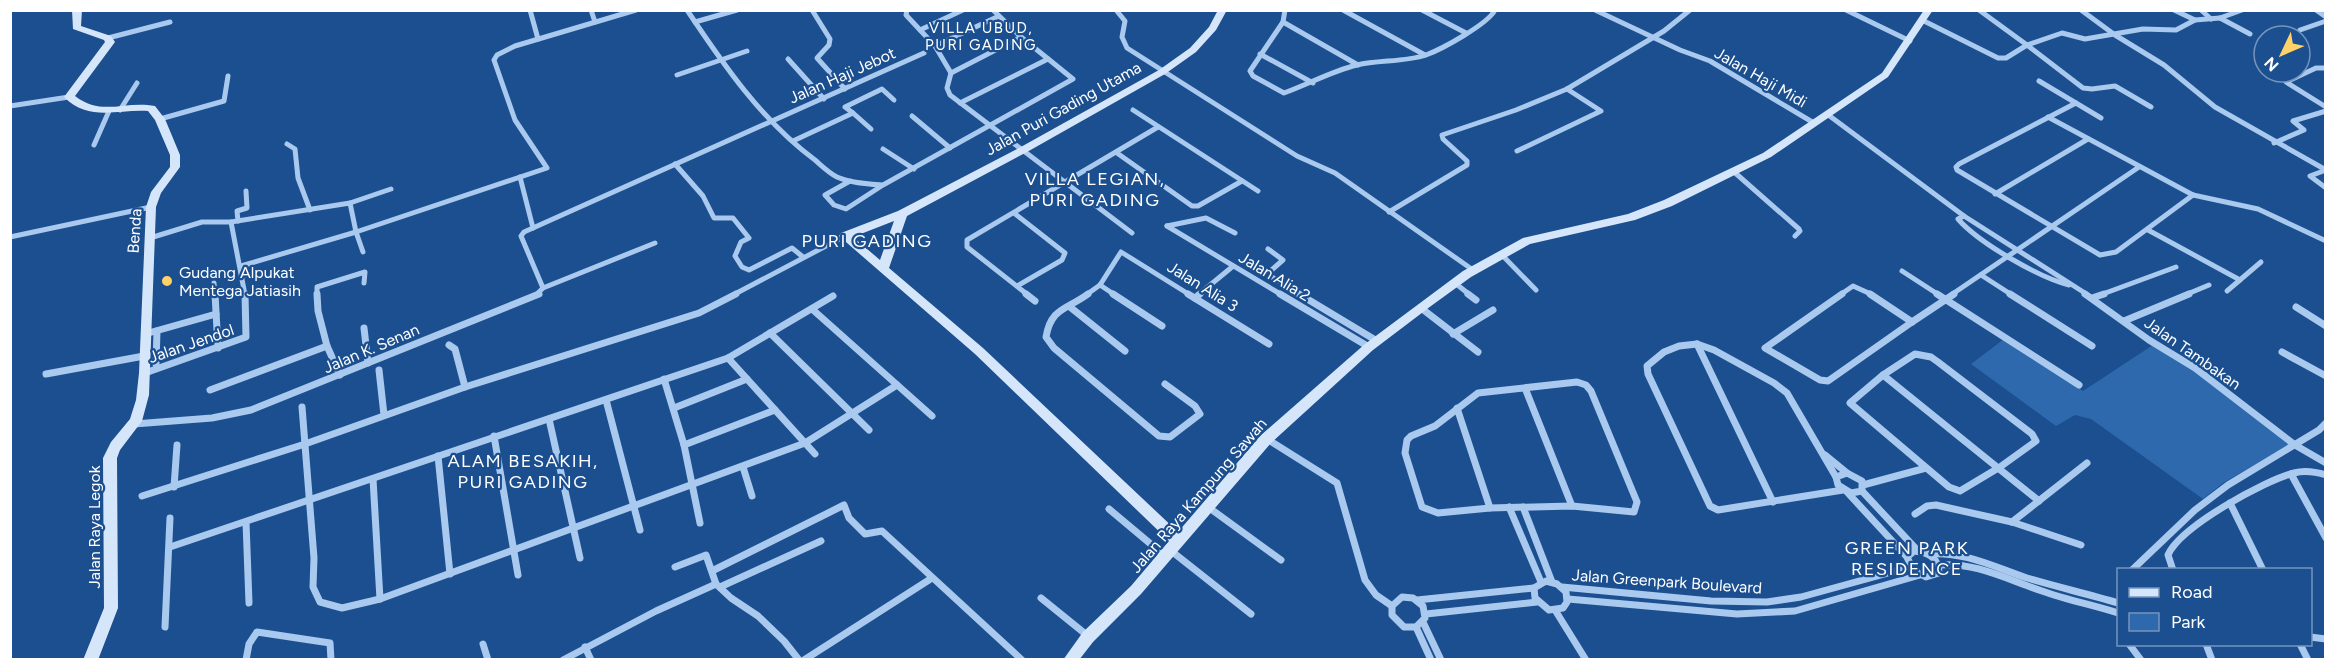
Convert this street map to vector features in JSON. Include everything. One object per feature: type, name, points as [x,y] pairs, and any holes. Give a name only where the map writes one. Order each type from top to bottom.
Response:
[{"type":"street","points":[[77,10],[76,27],[108,38],[170,22]]},
{"type":"street","points":[[530,10],[538,39]]},
{"type":"street","points":[[591,10],[595,22]]},
{"type":"street","points":[[246,191],[248,208],[237,211],[234,221],[241,266],[356,232],[547,168],[546,163],[526,141],[516,123],[494,60],[505,50],[636,10]]},
{"type":"street","points":[[687,10],[721,61],[771,122],[837,177],[850,181],[883,184]]},
{"type":"street","points":[[695,22],[737,10]]},
{"type":"street","points":[[812,10],[830,39],[829,45],[817,58],[845,89]]},
{"type":"street","points":[[907,10],[906,15],[934,46],[951,73],[947,88],[950,94],[990,128],[1023,150],[1132,233]]},
{"type":"street","points":[[920,30],[963,10]]},
{"type":"street","points":[[850,181],[825,195],[843,210],[883,184],[990,128],[1073,78],[1021,37],[993,10]]},
{"type":"street","points":[[1116,10],[1125,21],[1122,37],[1127,48],[1297,156],[1335,173],[1473,270]]},
{"type":"street","name":"Jalan Puri Gading Utama","points":[[845,236],[902,214],[1023,150],[1162,72],[1193,50],[1213,28],[1222,10]]},
{"type":"street","points":[[1285,10],[1283,21],[1250,71],[1251,74],[1279,92],[1290,92],[1334,72],[1358,65],[1425,55],[1466,33],[1492,16],[1495,10]]},
{"type":"street","points":[[1342,10],[1425,55]]},
{"type":"street","points":[[1422,10],[1466,33]]},
{"type":"street","name":"Jalan Haji Midi","points":[[1596,10],[1653,38],[1710,61],[1814,123]]},
{"type":"street","points":[[1389,212],[1467,165],[1467,161],[1443,139],[1442,135],[1516,110],[1567,89],[1624,52],[1653,38],[1690,10]]},
{"type":"street","points":[[1846,10],[1910,41]]},
{"type":"street","points":[[1979,10],[2084,88],[2095,91],[2109,84],[2151,107]]},
{"type":"street","points":[[2081,10],[2115,35],[2164,65],[2215,107],[2325,170]]},
{"type":"street","points":[[2174,10],[2195,20]]},
{"type":"street","points":[[2201,10],[2211,19]]},
{"type":"street","points":[[1926,15],[1998,58],[2006,58],[2027,45],[2062,33],[2085,39],[2143,29],[2176,30],[2195,20],[2220,18],[2242,10]]},
{"type":"street","points":[[2316,10],[2325,19]]},
{"type":"street","name":"Jalan Raya Kampung Sawah","points":[[1070,660],[1088,637],[1136,590],[1266,439],[1373,344],[1473,270],[1501,254],[1539,237],[1592,228],[1668,203],[1784,145],[1885,75],[1926,15]]},
{"type":"street","points":[[934,46],[999,16]]},
{"type":"street","points":[[2220,18],[2250,34]]},
{"type":"street","points":[[1283,21],[1358,65]]},
{"type":"street","points":[[951,73],[1021,37]]},
{"type":"street","points":[[10,106],[69,97],[110,42],[108,38]]},
{"type":"street","points":[[677,75],[747,51]]},
{"type":"street","name":"Jalan Haji Jebot","points":[[771,122],[924,53]]},
{"type":"street","points":[[1260,54],[1313,83]]},
{"type":"street","points":[[788,59],[824,99]]},
{"type":"street","points":[[960,103],[1048,59]]},
{"type":"street","points":[[2325,68],[2316,68],[2286,82],[2325,109]]},
{"type":"street","points":[[69,97],[80,106],[97,111],[151,108],[160,119],[224,101],[228,76]]},
{"type":"street","points":[[2039,81],[2101,118]]},
{"type":"street","points":[[120,110],[136,83]]},
{"type":"street","points":[[871,129],[845,107],[882,89],[894,100]]},
{"type":"street","points":[[1517,151],[1601,111],[1567,89]]},
{"type":"street","points":[[2076,103],[1956,167],[1995,194],[2093,251],[2108,255],[2148,230],[2193,195]]},
{"type":"street","points":[[2274,142],[2304,130],[2293,121],[2325,109]]},
{"type":"street","points":[[1133,110],[1258,191]]},
{"type":"street","points":[[94,145],[109,111]]},
{"type":"street","points":[[793,141],[853,113]]},
{"type":"street","name":"Jalan Tambakan","points":[[1827,114],[1964,216],[2092,298],[2149,340],[2194,368],[2295,446],[2325,463]]},
{"type":"street","points":[[912,116],[950,148]]},
{"type":"street","points":[[2048,117],[2193,195],[2258,208],[2325,240]]},
{"type":"street","name":"Benda","points":[[141,401],[145,373],[144,356],[150,332],[151,207],[156,192],[175,167],[175,155],[160,119]]},
{"type":"street","points":[[543,288],[521,236],[533,228],[771,122]]},
{"type":"street","points":[[1035,302],[966,243],[967,240],[1158,127]]},
{"type":"street","points":[[1995,194],[2088,139]]},
{"type":"street","points":[[287,144],[295,149],[298,178],[310,210]]},
{"type":"street","points":[[883,148],[914,169]]},
{"type":"street","points":[[1117,153],[1192,206],[1198,206],[1242,181]]},
{"type":"street","points":[[675,164],[703,196],[714,218],[733,218],[749,238],[741,242],[735,256],[742,267],[749,270],[792,248],[803,257]]},
{"type":"street","points":[[1912,322],[1865,290],[1853,286],[1765,348],[1820,380],[1828,381],[2139,167]]},
{"type":"street","points":[[2325,170],[2310,176],[2325,188]]},
{"type":"street","points":[[1733,171],[1800,231],[1795,236]]},
{"type":"street","points":[[520,177],[533,228]]},
{"type":"street","points":[[149,238],[202,222],[234,221],[350,203],[391,189]]},
{"type":"street","points":[[350,203],[363,252]]},
{"type":"street","points":[[10,237],[151,207]]},
{"type":"street","points":[[1014,213],[1065,253],[1062,260],[1017,286]]},
{"type":"street","points":[[883,269],[902,214]]},
{"type":"street","name":"Jalan Tambakan","points":[[1964,216],[1958,219],[1960,223],[2010,255],[2053,280],[2072,285]]},
{"type":"street","name":"Jalan Alia 2","points":[[1235,233],[1206,218],[1167,226],[1232,267],[1373,344]]},
{"type":"street","points":[[2148,230],[2240,280]]},
{"type":"street","points":[[142,496],[305,444],[465,387],[699,313],[845,236],[979,351],[1171,549]]},
{"type":"street","name":"Jalan K. Senan","points":[[133,424],[212,418],[251,410],[539,294],[543,288],[655,243]]},
{"type":"street","points":[[1268,249],[1283,260],[1267,274],[1373,344]]},
{"type":"street","name":"Jalan Alia 3","points":[[1100,285],[1121,252],[1269,344]]},
{"type":"street","points":[[1501,254],[1536,290]]},
{"type":"street","points":[[2227,291],[2261,262]]},
{"type":"street","name":"Jalan Jendol","points":[[145,373],[245,338],[247,335],[241,266]]},
{"type":"street","points":[[1195,298],[1232,267]]},
{"type":"street","points":[[2092,298],[2176,267]]},
{"type":"street","points":[[1902,271],[2079,385]]},
{"type":"street","points":[[340,375],[327,346],[318,311],[317,287],[365,272],[364,283]]},
{"type":"street","points":[[1981,276],[2092,346]]},
{"type":"street","points":[[1455,283],[1476,300]]},
{"type":"street","points":[[214,284],[218,348]]},
{"type":"street","points":[[1162,326],[1100,285],[1070,307],[1057,312],[1049,320],[1046,337],[1152,430],[1163,437],[1170,436],[1200,414],[1195,406],[1165,384]]},
{"type":"street","points":[[2124,321],[2210,285]]},
{"type":"street","points":[[170,547],[728,358],[832,296]]},
{"type":"street","points":[[1070,307],[1125,351]]},
{"type":"street","points":[[2296,307],[2325,326]]},
{"type":"street","points":[[1421,308],[1478,352]]},
{"type":"street","points":[[812,309],[932,416]]},
{"type":"street","points":[[1453,334],[1493,310]]},
{"type":"street","points":[[156,364],[150,332],[216,314]]},
{"type":"street","points":[[364,328],[368,363]]},
{"type":"street","points":[[770,333],[869,430]]},
{"type":"street","points":[[1697,344],[1773,502]]},
{"type":"street","points":[[1926,468],[1862,488],[1855,494],[1845,491],[1718,510],[1710,506],[1705,499],[1646,369],[1649,362],[1664,352],[1679,346],[1697,344],[1714,350],[1781,387],[1836,477],[1838,485],[1845,491],[1907,557],[1910,567],[1920,575],[1936,576],[1940,569],[1939,565],[1928,554]]},
{"type":"street","points":[[449,345],[455,349],[465,387]]},
{"type":"street","points":[[210,390],[327,346]]},
{"type":"street","points":[[2282,352],[2325,376]]},
{"type":"street","points":[[1915,354],[1931,357],[2032,434],[2036,441],[2035,444],[2000,467],[1960,491],[1949,487],[1850,403],[1883,375],[1915,354]]},
{"type":"street","points":[[46,374],[144,356]]},
{"type":"street","points":[[728,358],[815,453]]},
{"type":"street","points":[[379,370],[384,415]]},
{"type":"street","points":[[1883,375],[2000,467],[2039,501]]},
{"type":"street","points":[[664,379],[684,445],[700,523]]},
{"type":"street","points":[[674,408],[747,380]]},
{"type":"street","points":[[1578,382],[1586,385],[1591,391],[1636,502],[1634,512],[1572,507],[1516,507],[1438,513],[1422,507],[1405,453],[1407,441],[1418,432],[1435,426],[1473,396],[1484,391],[1525,388],[1578,382]]},
{"type":"street","points":[[302,407],[315,596],[320,603],[335,609],[349,609],[514,551],[693,484],[744,468],[805,443],[897,385]]},
{"type":"street","points":[[1525,388],[1572,507]]},
{"type":"street","points":[[606,400],[640,530]]},
{"type":"street","name":"Jalan Raya Legok","points":[[90,660],[111,608],[110,458],[112,449],[138,416],[141,401]]},
{"type":"street","points":[[1457,408],[1490,508]]},
{"type":"street","points":[[684,445],[775,410]]},
{"type":"street","points":[[549,419],[580,558]]},
{"type":"street","points":[[2134,568],[2189,516],[2219,492],[2295,446],[2325,423]]},
{"type":"street","points":[[494,436],[518,575]]},
{"type":"street","points":[[1266,439],[1336,483],[1365,580],[1376,596],[1392,606]]},
{"type":"street","points":[[174,487],[177,445]]},
{"type":"street","points":[[1822,453],[1847,473],[1859,478],[1862,488],[1918,551],[1928,554],[1948,553],[1971,558],[2026,577],[2117,603]]},
{"type":"street","points":[[438,456],[450,574]]},
{"type":"street","points":[[2012,522],[2087,463]]},
{"type":"street","points":[[744,468],[752,496]]},
{"type":"street","points":[[2172,568],[2168,560],[2169,551],[2180,539],[2230,503],[2291,474],[2308,471],[2325,475]]},
{"type":"street","points":[[1836,477],[1847,473]]},
{"type":"street","points":[[2291,474],[2325,538]]},
{"type":"street","points":[[373,479],[380,599]]},
{"type":"street","points":[[2230,503],[2263,568]]},
{"type":"street","points":[[711,571],[844,505],[849,518],[865,534],[882,531],[1022,660]]},
{"type":"street","points":[[1915,514],[1927,506],[1936,505],[2012,522],[2080,545]]},
{"type":"street","points":[[1208,506],[1281,560]]},
{"type":"street","points":[[1516,507],[1552,582],[1562,587],[1568,599],[1563,608],[1556,610],[1542,607],[1533,594],[1538,585],[1516,507]]},
{"type":"street","points":[[1109,509],[1171,549],[1251,614]]},
{"type":"street","points":[[165,627],[170,518]]},
{"type":"street","points":[[246,522],[249,603]]},
{"type":"street","points":[[563,660],[585,647],[820,541]]},
{"type":"street","points":[[1907,557],[1918,551]]},
{"type":"street","points":[[675,567],[706,555],[718,586],[758,616],[799,660]]},
{"type":"street","points":[[1939,565],[1954,564],[1968,567],[2117,613]]},
{"type":"street","name":"Jalan Greenpark Boulevard","points":[[1562,587],[1712,601],[1767,602],[1801,597],[1910,567]]},
{"type":"street","name":"Jalan Greenpark Boulevard","points":[[1568,599],[1737,614],[1795,611],[1920,575]]},
{"type":"street","points":[[804,660],[932,578]]},
{"type":"street","points":[[1537,602],[1399,624],[1392,615],[1392,606],[1402,597],[1417,600],[1552,582]]},
{"type":"street","points":[[1041,598],[1088,637]]},
{"type":"street","points":[[1417,600],[1424,606],[1422,621],[1431,660]]},
{"type":"street","points":[[1556,610],[1586,660]]},
{"type":"street","points":[[1422,621],[1441,660]]},
{"type":"street","points":[[246,660],[249,644],[257,632],[330,643],[331,660]]},
{"type":"street","points":[[483,644],[488,660]]},
{"type":"street","points":[[2130,646],[2141,660]]},
{"type":"street","points":[[2206,646],[2212,660]]},
{"type":"street","points":[[2301,646],[2308,660]]},
{"type":"street","points":[[585,647],[591,660]]},
{"type":"green space","points":[[2004,339],[2083,391],[2153,345],[2185,364],[2291,444],[2223,483],[2203,499],[2091,419],[2075,415],[2056,426],[1971,364]]},
{"type":"place","name":"Gudang Alpukat Mentega Jatiasih","points":[[167,281]]},
{"type":"district","name":"VILLA UBUD, PURI GADING","points":[[981,36]]},
{"type":"district","name":"VILLA LEGIAN, PURI GADING","points":[[1095,189]]},
{"type":"district","name":"PURI GADING","points":[[867,241]]},
{"type":"district","name":"ALAM BESAKIH, PURI GADING","points":[[523,471]]},
{"type":"district","name":"GREEN PARK RESIDENCE","points":[[1907,558]]}]
